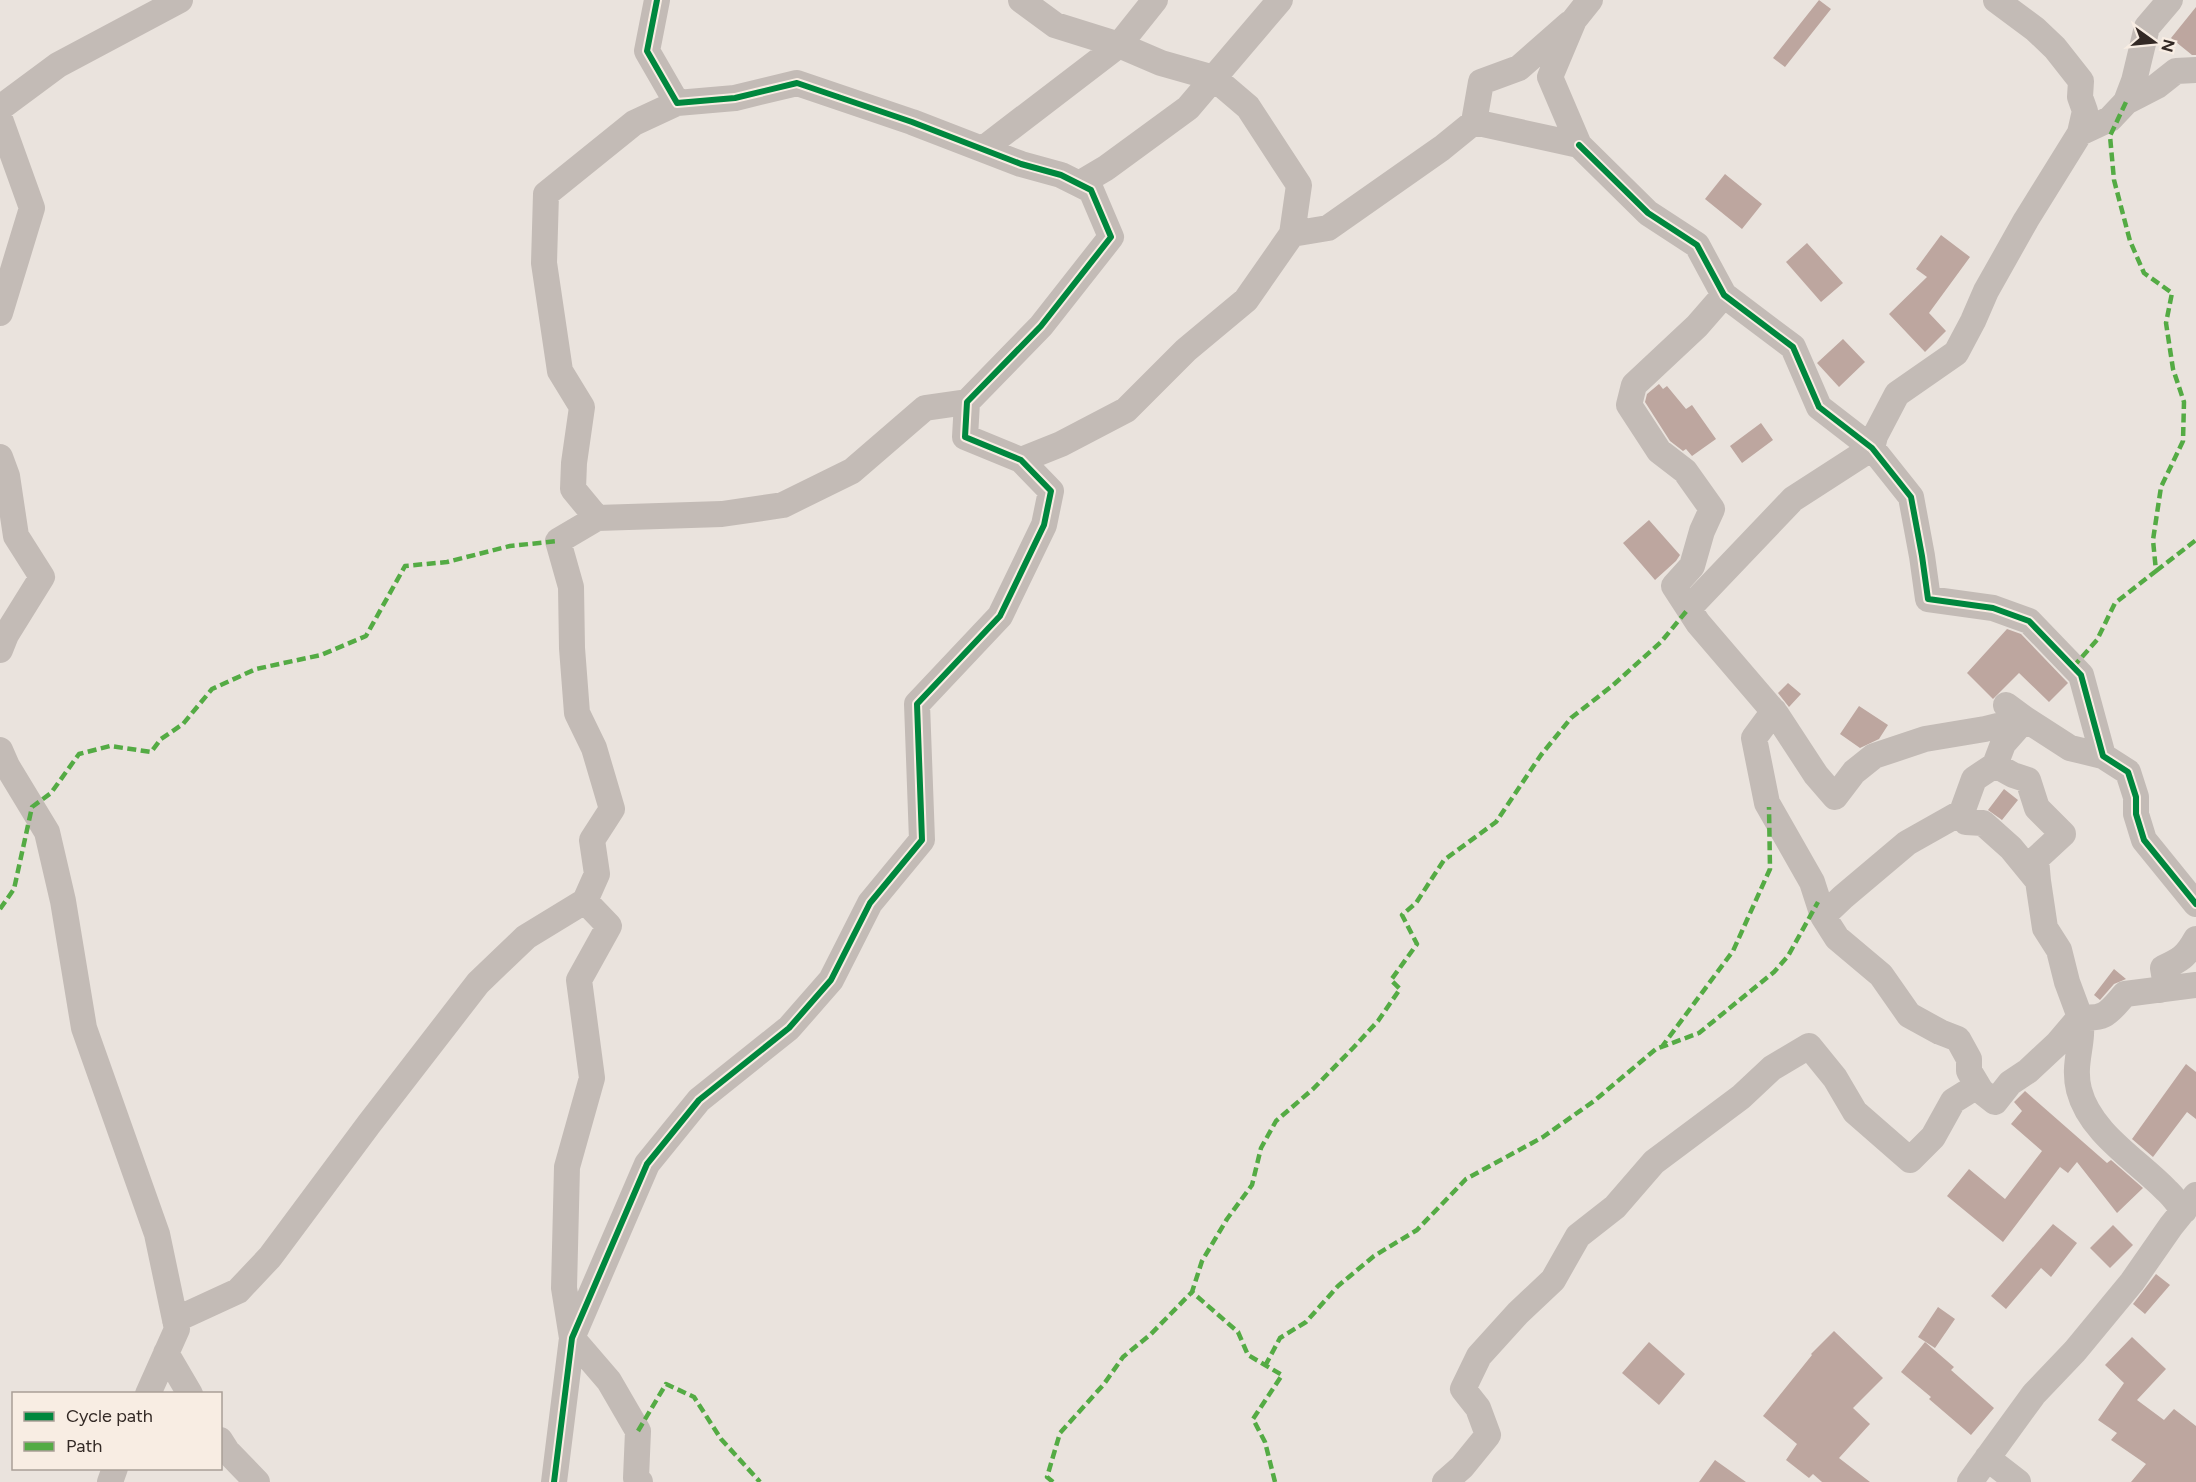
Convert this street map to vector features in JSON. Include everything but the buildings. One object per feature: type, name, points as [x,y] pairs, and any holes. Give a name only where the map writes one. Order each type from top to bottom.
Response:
[{"type":"street","points":[[0,108],[58,65],[180,0]]},
{"type":"street","points":[[657,0],[647,51],[677,103]]},
{"type":"street","points":[[1020,0],[1056,25],[1119,45],[1161,63],[1214,78],[1248,107],[1299,185],[1293,234],[1246,300],[1186,350],[1126,410],[1061,444],[1021,460]]},
{"type":"street","points":[[983,150],[1119,45],[1155,0]]},
{"type":"street","points":[[1079,184],[1106,168],[1188,108],[1280,0]]},
{"type":"street","points":[[1293,234],[1328,228],[1442,148],[1474,122],[1481,82],[1518,68],[1574,20],[1590,0]]},
{"type":"street","points":[[1689,608],[1793,499],[1872,448],[1875,436],[1898,394],[1956,352],[1986,291],[2026,220],[2080,133],[2085,111],[2080,97],[2081,81],[2055,48],[2036,29],[1996,0]]},
{"type":"street","points":[[2126,102],[2134,81],[2147,27],[2170,0]]},
{"type":"street","points":[[1574,20],[1550,77],[1579,145],[1648,213],[1697,245],[1724,294],[1793,347],[1819,407],[1872,448],[1911,497],[1928,599],[1993,608],[2029,621],[2081,675],[2103,756]]},
{"type":"street","points":[[2080,133],[2110,119],[2126,102],[2157,86],[2176,71],[2196,70]]},
{"type":"street","points":[[176,1320],[238,1291],[270,1257],[478,983],[526,937],[585,901],[597,874],[592,840],[612,809],[594,748],[577,713],[572,648],[571,587],[558,541],[597,518],[722,514],[783,505],[852,471],[925,408],[968,402],[1041,326],[1111,237],[1090,190],[1061,175],[1021,164],[912,122],[797,83],[735,98],[677,103],[634,123],[546,194],[544,263],[560,371],[582,407],[574,463],[573,489],[597,518]]},
{"type":"street","points":[[0,119],[32,208],[0,313]]},
{"type":"street","points":[[1474,122],[1579,145]]},
{"type":"street","points":[[1724,294],[1697,326],[1634,385],[1629,405],[1659,451],[1686,471],[1712,509],[1702,531],[1692,566],[1674,586],[1698,623],[1774,711],[1816,775],[1835,797],[1854,772],[1874,756],[1925,739],[1985,729],[2016,712]]},
{"type":"street","points":[[572,1338],[647,1164],[699,1100],[789,1028],[831,980],[870,903],[922,840],[917,704],[1000,616],[1044,525],[1051,491],[1021,460],[965,437],[968,402]]},
{"type":"street","points":[[0,457],[7,476],[16,536],[42,577],[6,635],[0,650]]},
{"type":"street","points":[[1774,711],[1754,738],[1767,803],[1812,882],[1823,916],[1837,938],[1881,975],[1909,1015],[1958,1039],[1968,1059],[1969,1071],[1981,1091],[1995,1102],[2010,1083],[2028,1071],[2058,1043],[2080,1017]]},
{"type":"street","points":[[2016,712],[2070,748],[2103,756],[2128,772],[2136,797],[2136,814],[2144,840],[2196,904]]},
{"type":"street","points":[[1823,916],[1907,843],[1962,812],[1974,779],[1995,765],[2016,712]]},
{"type":"street","points":[[0,750],[7,766],[47,832],[63,901],[84,1028],[157,1234],[177,1329],[149,1392]]},
{"type":"street","points":[[1970,1482],[2034,1394],[2075,1351],[2132,1282],[2170,1226],[2190,1203],[2168,1191],[2105,1134],[2085,1107],[2079,1088],[2076,1061],[2083,1033],[2080,1017],[2067,982],[2059,950],[2045,928],[2036,859],[2063,834],[2037,808],[2028,780],[1995,765]]},
{"type":"street","points":[[1962,812],[1966,822],[1983,823],[2011,848],[2038,881]]},
{"type":"street","points":[[555,1482],[572,1338],[564,1288],[567,1167],[592,1078],[579,980],[609,926],[585,901]]},
{"type":"street","points":[[2160,990],[2165,980],[2163,968],[2188,954],[2196,939]]},
{"type":"street","points":[[2080,1017],[2096,1019],[2111,1010],[2125,994],[2196,985]]},
{"type":"street","points":[[1445,1482],[1462,1467],[1488,1435],[1478,1408],[1463,1389],[1479,1356],[1518,1313],[1553,1280],[1578,1236],[1615,1208],[1654,1162],[1741,1097],[1772,1068],[1809,1046],[1828,1069],[1856,1112],[1910,1160],[1933,1137],[1953,1101],[1977,1086]]},
{"type":"street","points":[[572,1338],[609,1381],[638,1431],[636,1478],[640,1482]]},
{"type":"street","points":[[166,1353],[189,1392]]},
{"type":"street","points":[[222,1443],[257,1482]]},
{"type":"street","points":[[1987,1458],[2018,1482]]},
{"type":"marked path","points":[[2073,667],[2097,640],[2115,603],[2156,571],[2153,540],[2161,487],[2183,441],[2184,402],[2173,369],[2166,323],[2172,293],[2144,273],[2130,241],[2114,180],[2110,136],[2126,102]]},
{"type":"marked path","points":[[2156,571],[2196,540]]},
{"type":"marked path","points":[[0,909],[14,889],[32,807],[51,793],[79,754],[110,746],[151,752],[161,739],[183,724],[212,689],[256,669],[321,655],[366,636],[405,566],[447,562],[510,546],[558,541]]},
{"type":"marked path","points":[[1275,1482],[1265,1442],[1253,1419],[1282,1375],[1248,1355],[1238,1332],[1192,1292],[1202,1261],[1227,1219],[1252,1185],[1261,1148],[1276,1121],[1313,1089],[1353,1048],[1378,1021],[1400,989],[1391,980],[1417,944],[1402,915],[1416,903],[1444,860],[1496,822],[1541,755],[1571,718],[1612,686],[1661,642],[1689,608]]},
{"type":"marked path","points":[[1661,1048],[1733,951],[1770,869],[1769,807]]},
{"type":"marked path","points":[[1265,1366],[1280,1338],[1306,1322],[1338,1286],[1374,1256],[1417,1230],[1466,1179],[1543,1137],[1594,1101],[1656,1049],[1699,1033],[1774,972],[1788,956],[1818,902]]},
{"type":"marked path","points":[[1053,1482],[1047,1477],[1060,1433],[1104,1384],[1123,1357],[1151,1334],[1192,1292]]},
{"type":"marked path","points":[[638,1431],[666,1384],[694,1397],[721,1439],[760,1482]]},
{"type":"cycle path","points":[[554,1482],[572,1338],[647,1164],[699,1100],[789,1028],[831,980],[870,903],[922,840],[917,704],[1000,616],[1044,525],[1051,491],[1021,460],[965,437],[967,402],[1041,326],[1111,237],[1091,190],[1061,175],[1021,164],[912,122],[797,83],[735,98],[677,103],[647,51],[657,0]]},
{"type":"cycle path","points":[[1579,145],[1648,213],[1697,245],[1724,295],[1793,347],[1819,407],[1872,448],[1911,497],[1928,599],[1993,608],[2029,621],[2081,675],[2103,756],[2128,772],[2136,797],[2136,814],[2144,840],[2196,904]]}]
